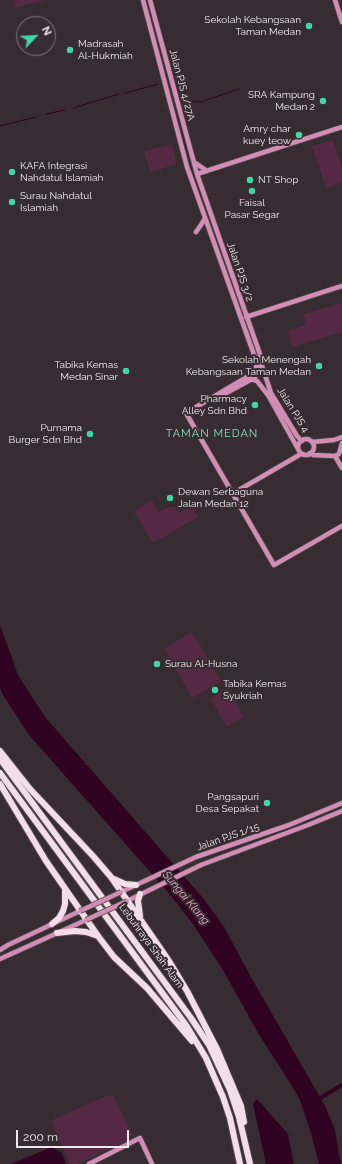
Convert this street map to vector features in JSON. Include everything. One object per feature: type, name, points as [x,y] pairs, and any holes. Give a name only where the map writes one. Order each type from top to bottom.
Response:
[{"type":"highway","points":[[0,751],[30,789],[111,877],[169,961],[187,991],[217,1049],[241,1106],[245,1140]]},
{"type":"highway","name":"Lebuhraya Shah Alam","points":[[0,759],[209,1045],[230,1090],[245,1140],[250,1164]]},
{"type":"highway","name":"Lebuhraya Shah Alam","points":[[0,773],[186,1025],[206,1058],[223,1097],[230,1118],[240,1164]]},
{"type":"highway","points":[[0,784],[46,861],[98,936],[114,957],[147,988],[206,1058]]},
{"type":"highway","points":[[111,877],[120,883],[138,884]]},
{"type":"highway","points":[[52,924],[59,918],[63,911],[65,904],[65,890]]},
{"type":"highway","points":[[141,920],[138,907],[142,893]]},
{"type":"highway","points":[[57,933],[75,931],[86,932],[98,936]]},
{"type":"main road","name":"Jalan PJS 4/27A","points":[[143,0],[188,167]]},
{"type":"main road","name":"Jalan PJS 4/27A","points":[[150,0],[197,174]]},
{"type":"main road","points":[[335,0],[342,22]]},
{"type":"main road","points":[[155,46],[160,48],[162,44]]},
{"type":"main road","points":[[160,64],[163,59],[167,62]]},
{"type":"main road","points":[[197,174],[342,127]]},
{"type":"main road","points":[[194,162],[207,170]]},
{"type":"main road","name":"Jalan PJS 3/2","points":[[188,167],[257,363],[257,370]]},
{"type":"main road","points":[[200,184],[207,170]]},
{"type":"main road","name":"Jalan PJS 3/2","points":[[197,174],[246,317],[259,350],[257,370]]},
{"type":"main road","points":[[196,232],[205,218]]},
{"type":"main road","points":[[246,317],[342,286]]},
{"type":"main road","points":[[207,401],[217,398],[252,379],[257,370]]},
{"type":"main road","points":[[257,370],[186,413],[274,566],[342,526]]},
{"type":"main road","name":"Jalan PJS 4","points":[[257,370],[297,436],[302,441]]},
{"type":"main road","name":"Jalan PJS 4","points":[[252,379],[257,381],[268,395],[298,449]]},
{"type":"main road","points":[[301,454],[298,449],[302,441],[306,440],[312,442],[334,440],[342,437]]},
{"type":"main road","points":[[232,494],[301,454],[306,455],[310,453],[315,447],[312,442]]},
{"type":"main road","points":[[342,443],[339,456],[342,468]]},
{"type":"main road","points":[[310,453],[313,455],[339,456]]},
{"type":"main road","name":"Jalan PJS 1/15","points":[[0,950],[196,857],[304,820],[342,803]]},
{"type":"main road","name":"Jalan PJS 1/15","points":[[0,959],[127,901],[201,865],[342,811]]},
{"type":"main road","points":[[89,1164],[140,1138],[152,1164]]},
{"type":"shaded area","points":[[13,0],[46,0],[15,8]]},
{"type":"shaded area","points":[[333,140],[342,168],[342,183],[326,188],[312,146]]},
{"type":"shaded area","points":[[172,144],[177,164],[150,172],[144,151]]},
{"type":"shaded area","points":[[342,303],[342,335],[341,332],[292,347],[288,331],[306,325],[304,314]]},
{"type":"shaded area","points":[[152,500],[159,512],[168,507],[176,507],[179,513],[191,505],[198,517],[153,543],[134,511]]},
{"type":"shaded area","points":[[192,632],[221,681],[192,698],[164,649]]},
{"type":"shaded area","points":[[228,688],[244,717],[227,727],[210,698]]},
{"type":"shaded area","points":[[108,1095],[113,1096],[132,1134],[128,1140],[77,1164],[70,1164],[52,1124],[53,1120]]},
{"type":"water","name":"Sungai Klang","points":[[0,625],[18,675],[45,717],[203,898],[224,927],[325,1106],[335,1130],[341,1164],[319,1164],[300,1100],[258,1033],[223,970],[193,924],[168,892],[29,735],[3,695],[0,688]]},
{"type":"water","points":[[257,1099],[288,1134],[294,1164],[266,1164],[253,1104]]},
{"type":"water","points":[[52,1147],[62,1153],[66,1164],[11,1164]]},
{"type":"waterway","points":[[181,80],[187,98],[190,101],[201,102],[239,89]]},
{"type":"waterway","points":[[125,93],[158,84]]},
{"type":"waterway","points":[[73,108],[119,94]]},
{"type":"waterway","points":[[46,114],[65,110]]},
{"type":"waterway","points":[[0,126],[36,117]]},
{"type":"waterway","points":[[317,1100],[342,1085]]},
{"type":"place","name":"Sekolah Kebangsaan Taman Medan","points":[[309,26]]},
{"type":"place","name":"Madrasah Al-Hukmiah","points":[[70,50]]},
{"type":"place","name":"SRA Kampung Medan 2","points":[[323,101]]},
{"type":"place","name":"Amry char kuey teow","points":[[299,135]]},
{"type":"place","name":"KAFA Integrasi Nahdatul Islamiah","points":[[12,172]]},
{"type":"place","name":"NT Shop","points":[[250,180]]},
{"type":"place","name":"Faisal Pasar Segar","points":[[252,191]]},
{"type":"place","name":"Surau Nahdatul Islamiah","points":[[12,202]]},
{"type":"place","name":"Sekolah Menengah Kebangsaan Taman Medan","points":[[319,366]]},
{"type":"place","name":"Tabika Kemas Medan Sinar","points":[[126,371]]},
{"type":"place","name":"Pharmacy Alley Sdn Bhd","points":[[255,405]]},
{"type":"place","name":"Purnama Burger Sdn Bhd","points":[[90,434]]},
{"type":"place","name":"Dewan Serbaguna Jalan Medan 12","points":[[170,498]]},
{"type":"place","name":"Surau Al-Husna","points":[[157,664]]},
{"type":"place","name":"Tabika Kemas Syukriah","points":[[215,690]]},
{"type":"place","name":"Pangsapuri Desa Sepakat","points":[[267,803]]},
{"type":"district","name":"TAMAN MEDAN","points":[[212,434]]}]
